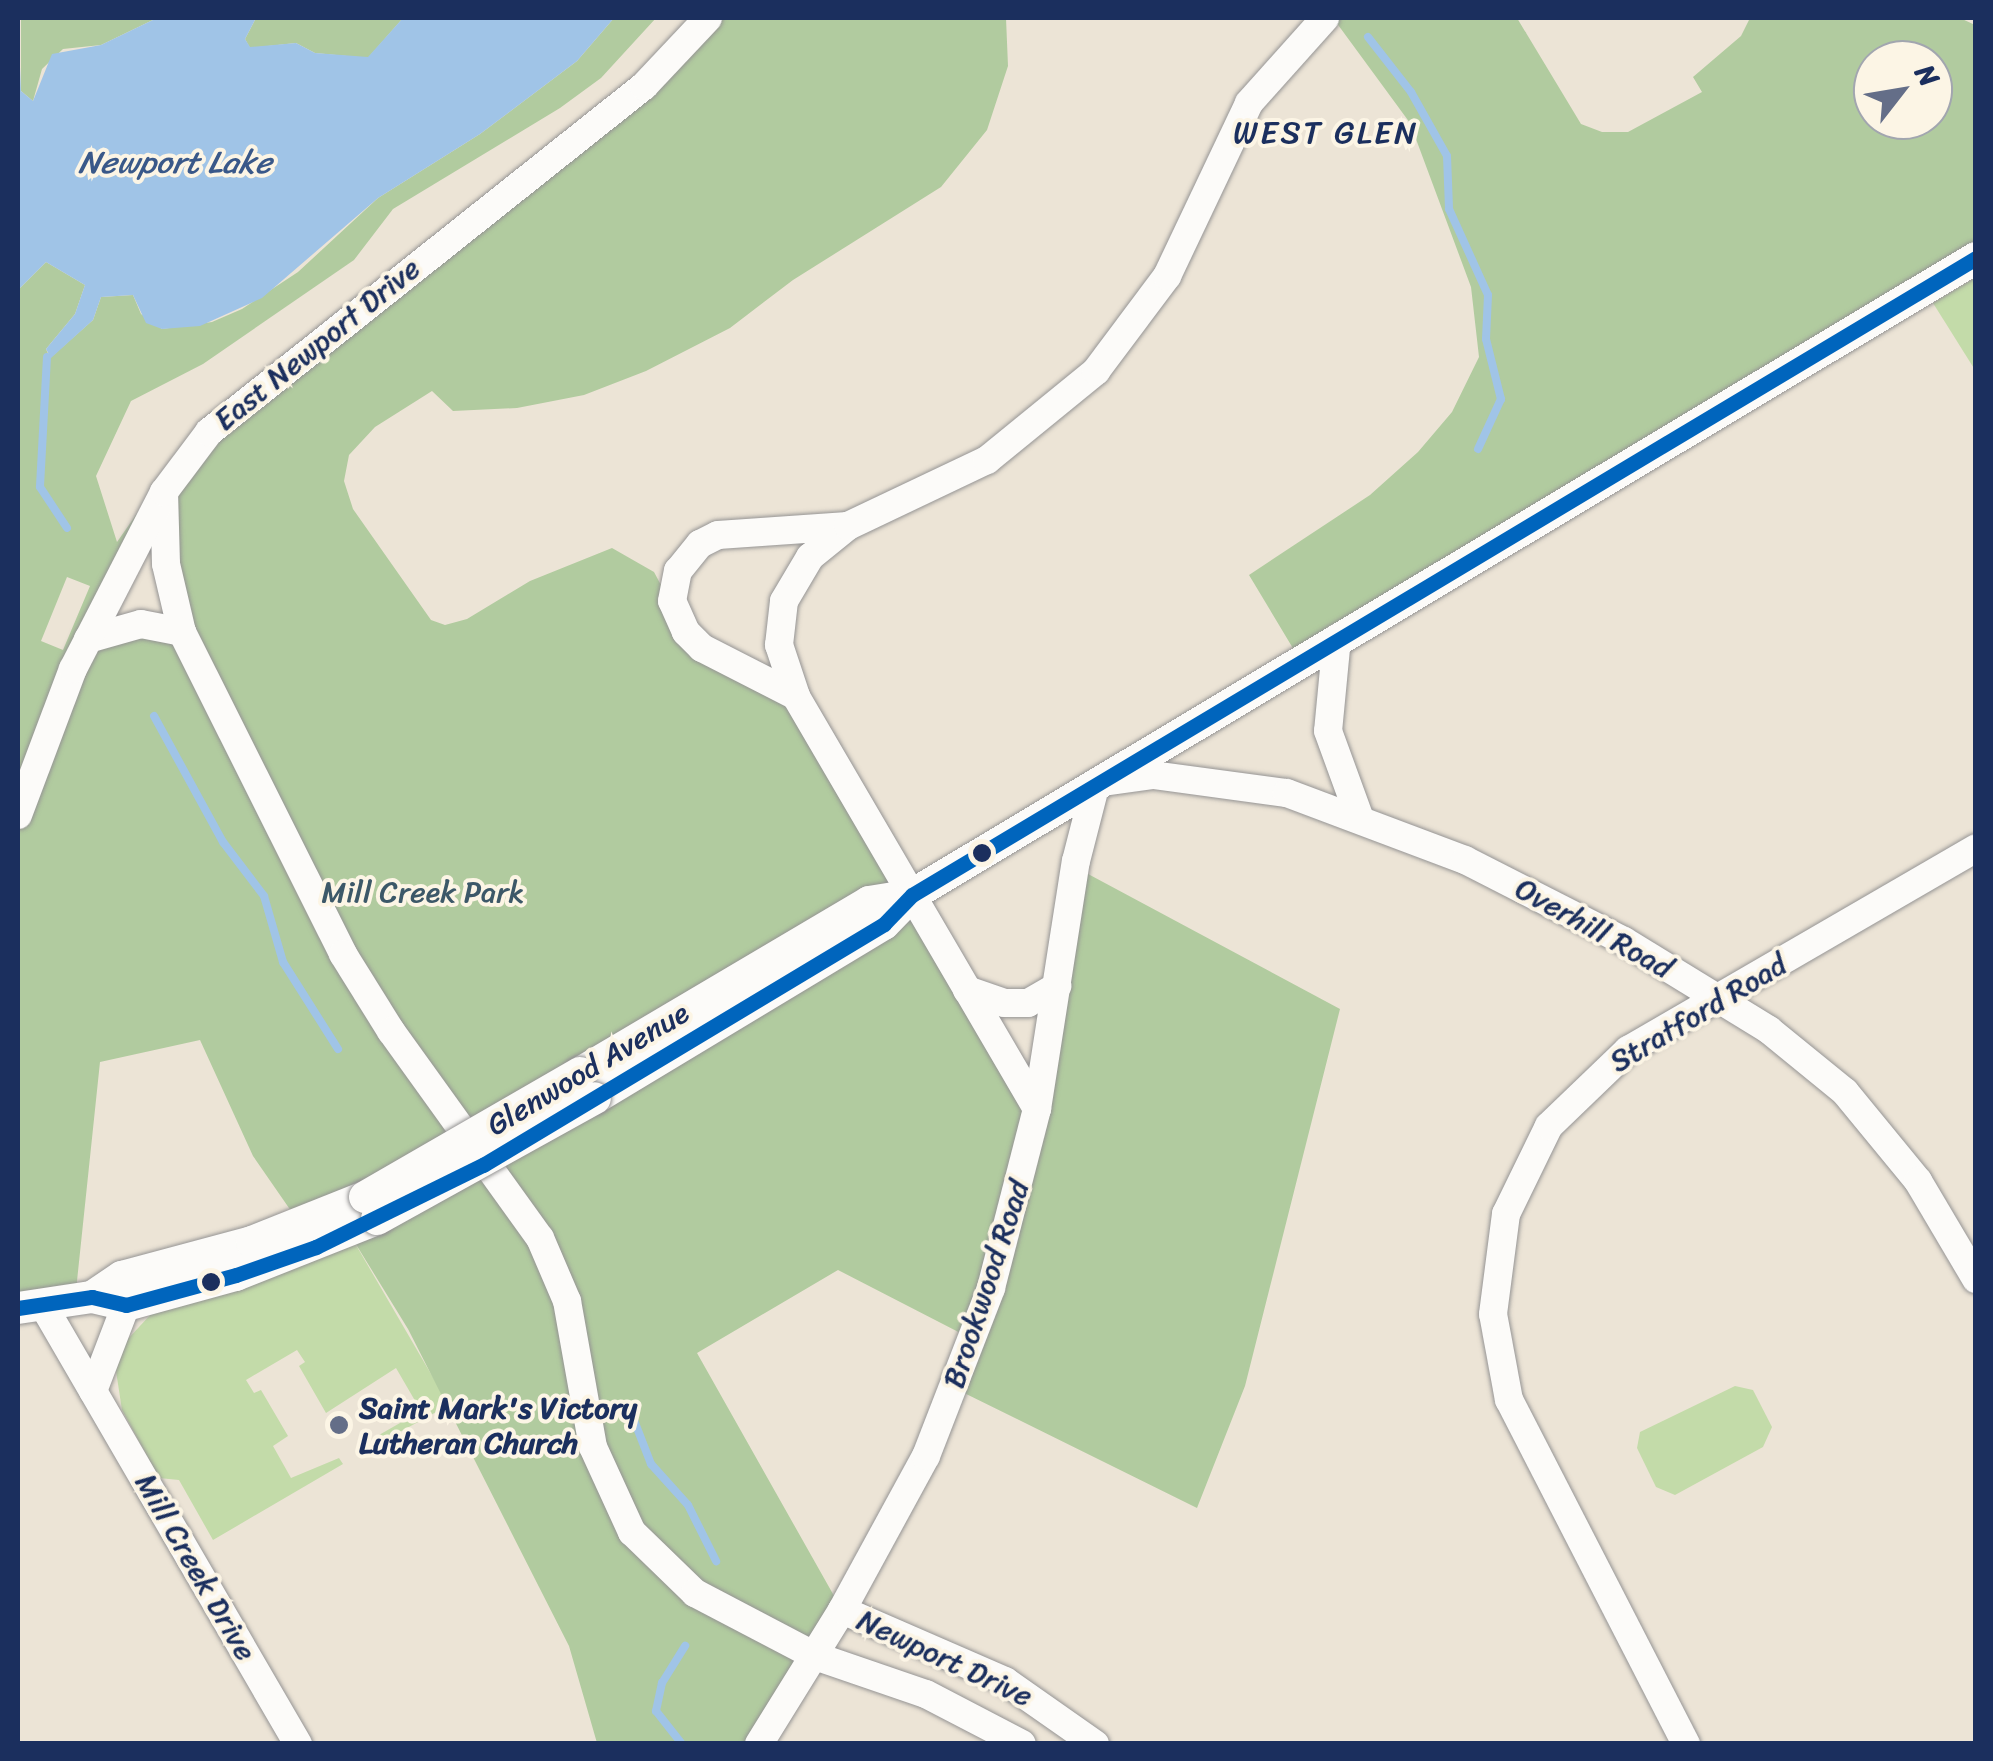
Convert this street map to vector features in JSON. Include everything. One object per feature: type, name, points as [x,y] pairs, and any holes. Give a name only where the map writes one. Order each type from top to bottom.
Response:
[{"type":"street","name":"East Newport Drive","points":[[18,815],[88,640],[164,492],[234,408],[644,86],[708,18]]},
{"type":"street","points":[[1036,1109],[796,696],[779,645],[784,601],[810,558],[848,526],[987,460],[1096,371],[1167,276],[1249,103],[1325,18]]},
{"type":"street","name":"Glenwood Avenue","points":[[30,1307],[92,1297],[126,1305],[236,1275],[371,1208],[884,924],[912,895],[1976,258]]},
{"type":"street","name":"Newport Drive","points":[[164,492],[166,564],[182,632],[343,954],[391,1031],[540,1238],[571,1318],[592,1448],[632,1532],[678,1581],[815,1656],[944,1701],[1022,1744]]},
{"type":"street","points":[[796,696],[702,648],[686,632],[672,601],[678,571],[700,544],[718,534],[848,526]]},
{"type":"street","points":[[88,640],[141,624],[182,632]]},
{"type":"street","points":[[1337,638],[1328,731],[1359,816]]},
{"type":"street","name":"Overhill Road","points":[[1096,783],[1154,775],[1248,784],[1359,816],[1548,899],[1718,998],[1806,1058],[1880,1129],[1976,1279]]},
{"type":"street","name":"Brookwood Road","points":[[759,1744],[842,1610],[926,1456],[954,1388],[1005,1240],[1036,1109],[1081,834],[1096,783]]},
{"type":"street","name":"Stratford Road","points":[[1686,1744],[1522,1433],[1500,1366],[1493,1289],[1500,1238],[1522,1174],[1566,1104],[1640,1042],[1976,848]]},
{"type":"street","points":[[967,990],[1004,1004],[1028,1002],[1057,986]]},
{"type":"street","name":"Glenwood Avenue","points":[[92,1297],[122,1277],[371,1208]]},
{"type":"street","points":[[93,1391],[126,1305]]},
{"type":"street","name":"Mill Creek Drive","points":[[30,1307],[93,1391],[298,1744]]},
{"type":"street","name":"Newport Drive","points":[[842,1610],[1005,1681],[1095,1744]]},
{"type":"green space","points":[[21,18],[157,18],[101,45],[63,49],[42,69],[33,101],[21,91]]},
{"type":"green space","points":[[256,18],[403,18],[368,58],[315,53],[296,43],[250,48],[245,39]]},
{"type":"green space","name":"Mill Creek Park","points":[[614,18],[656,18],[601,78],[560,108],[393,209],[354,260],[203,364],[131,401],[96,476],[117,542],[202,421],[630,83],[692,18],[1006,18],[1008,66],[987,130],[941,187],[793,280],[730,328],[646,371],[584,395],[517,408],[453,411],[432,391],[375,427],[349,455],[344,481],[353,509],[431,620],[445,625],[467,619],[530,581],[612,548],[654,572],[686,632],[796,696],[1036,1108],[1075,867],[1340,1009],[1245,1386],[1197,1508],[954,1388],[972,1339],[838,1270],[697,1353],[842,1610],[759,1743],[597,1743],[569,1646],[408,1329],[349,1233],[316,1247],[253,1156],[200,1040],[100,1062],[75,1300],[18,1308],[18,290],[46,262],[85,285],[75,314],[46,349],[50,358],[93,320],[101,297],[133,295],[141,314],[162,329],[212,322],[242,309],[298,272],[378,198],[480,134],[577,61]],"holes":[[[163,495],[181,632],[89,638]],[[67,577],[90,586],[63,650],[41,641]]]},
{"type":"green space","points":[[1333,18],[1517,18],[1581,124],[1602,132],[1628,132],[1702,92],[1693,77],[1741,36],[1750,18],[1960,18],[1975,25],[1975,258],[1300,660],[1249,575],[1370,495],[1418,452],[1452,412],[1479,357],[1471,287],[1410,123]]},
{"type":"green space","points":[[1975,278],[1975,370],[1933,303]]},
{"type":"green space","points":[[356,1245],[449,1405],[376,1445],[372,1439],[421,1411],[396,1368],[326,1413],[299,1366],[305,1362],[297,1350],[246,1380],[254,1393],[261,1390],[288,1436],[273,1446],[291,1478],[339,1458],[343,1464],[213,1540],[179,1480],[159,1478],[122,1410],[116,1371],[126,1341],[153,1312]]},
{"type":"green space","points":[[1735,1386],[1753,1390],[1772,1427],[1763,1447],[1675,1495],[1656,1487],[1637,1448],[1640,1432]]},
{"type":"water","name":"Newport Lake","points":[[18,18],[21,91],[33,101],[52,54],[101,45],[157,18],[256,18],[245,39],[250,47],[296,43],[315,53],[368,57],[403,18],[614,18],[577,61],[480,134],[378,198],[262,298],[200,326],[162,329],[146,323],[133,295],[101,297],[93,320],[51,358],[46,349],[75,314],[85,285],[46,262],[18,290]]},
{"type":"waterway","points":[[1368,37],[1411,92],[1447,156],[1449,209],[1488,295],[1486,339],[1501,399],[1478,449]]},
{"type":"waterway","points":[[47,357],[40,487],[67,528]]},
{"type":"waterway","points":[[154,716],[223,842],[264,896],[283,962],[338,1049]]},
{"type":"waterway","points":[[632,1415],[651,1464],[688,1505],[716,1561]]},
{"type":"waterway","points":[[682,1744],[656,1711],[662,1683],[685,1646]]},
{"type":"transit line","points":[[18,1308],[92,1297],[126,1305],[236,1275],[316,1247],[483,1165],[884,924],[912,895],[1976,258]]},
{"type":"place","name":"Saint Mark's Victory Lutheran Church","points":[[339,1425]]},
{"type":"district","name":"WEST GLEN","points":[[1326,133]]}]
